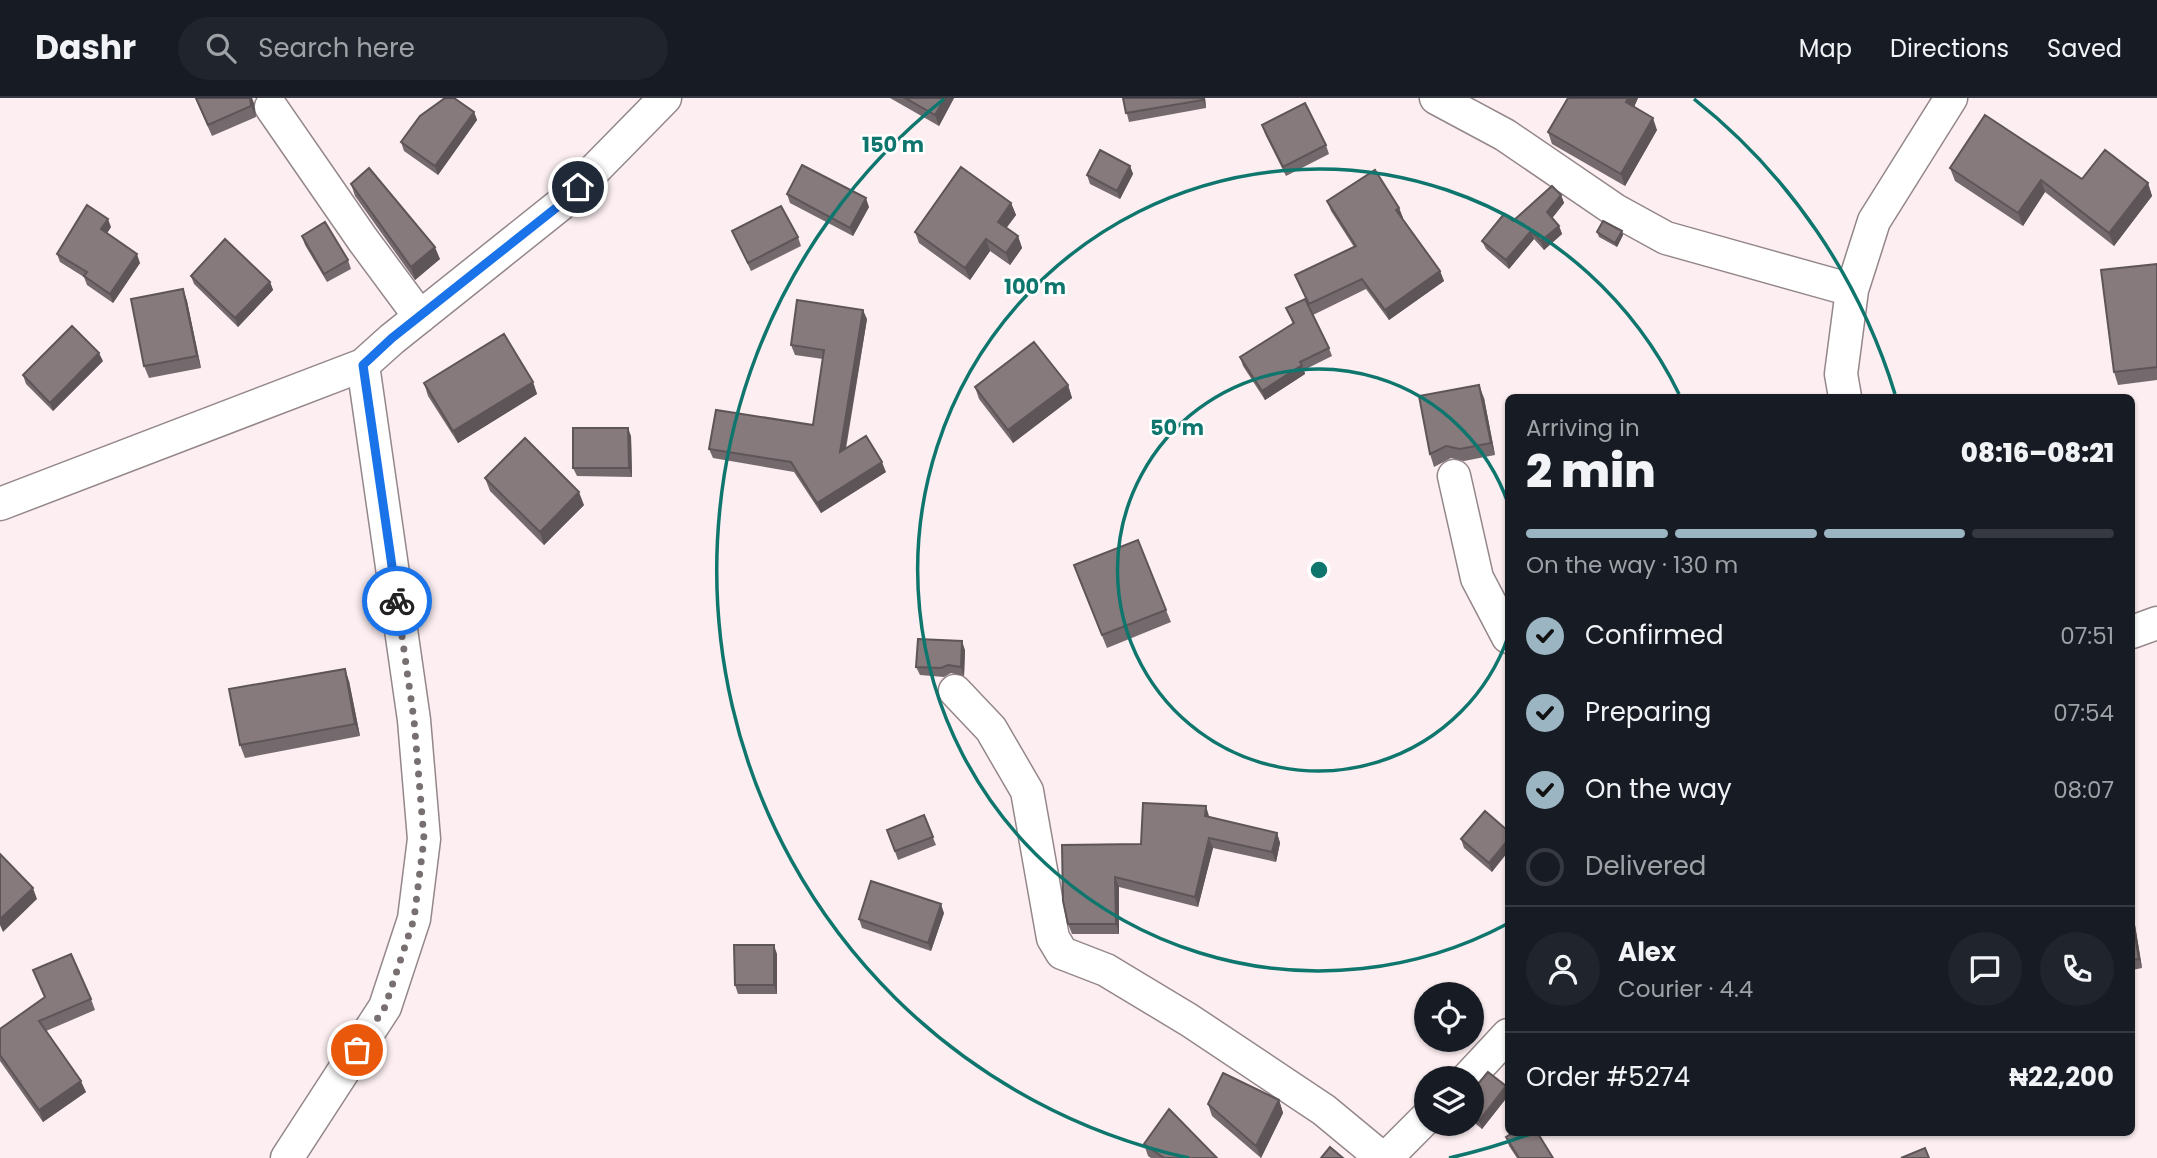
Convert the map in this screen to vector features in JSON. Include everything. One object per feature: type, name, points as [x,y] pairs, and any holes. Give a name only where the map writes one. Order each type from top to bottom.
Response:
[{"type":"street","points":[[0,504],[363,365],[561,204],[665,98]]},
{"type":"street","points":[[1436,98],[1505,135],[1615,210],[1666,238],[1852,290]]},
{"type":"street","points":[[1844,394],[1841,374],[1852,290],[1874,221],[1951,98]]},
{"type":"street","points":[[271,107],[420,317]]},
{"type":"street","points":[[287,1158],[385,1007],[414,919],[424,839],[414,720],[363,365]]},
{"type":"street","points":[[1454,476],[1477,578],[1505,631]]},
{"type":"street","points":[[2135,631],[2157,623]]},
{"type":"street","points":[[955,691],[991,729],[1027,791],[1053,938],[1062,953],[1105,970],[1189,1020],[1324,1110],[1384,1158],[1414,1129]]},
{"type":"street","points":[[1479,1066],[1505,1038]]},
{"type":"building","points":[[196,98],[250,98],[251,106],[208,125]]},
{"type":"building","points":[[445,98],[454,98],[474,112],[435,166],[401,142],[420,116]]},
{"type":"building","points":[[905,98],[945,98],[935,115]]},
{"type":"building","points":[[1123,98],[1203,98],[1203,100],[1126,113]]},
{"type":"building","points":[[1568,98],[1628,98],[1626,102],[1653,118],[1621,174],[1548,132]]},
{"type":"building","points":[[1305,103],[1326,145],[1283,167],[1262,125]]},
{"type":"building","points":[[1985,115],[2082,179],[2105,150],[2148,183],[2109,233],[2041,180],[2018,213],[1950,168]]},
{"type":"building","points":[[1100,150],[1130,166],[1117,191],[1087,175]]},
{"type":"building","points":[[802,165],[866,198],[850,228],[787,194]]},
{"type":"building","points":[[961,167],[1011,203],[998,222],[1018,236],[1006,253],[986,239],[965,268],[915,232]]},
{"type":"building","points":[[369,168],[435,247],[411,267],[351,184]]},
{"type":"building","points":[[1375,170],[1399,208],[1396,210],[1440,271],[1385,310],[1362,279],[1309,304],[1295,275],[1356,246],[1327,201]]},
{"type":"building","points":[[1552,186],[1561,195],[1547,212],[1559,226],[1541,241],[1531,231],[1506,260],[1482,241],[1504,214],[1513,221]]},
{"type":"building","points":[[87,205],[108,219],[101,229],[137,254],[110,294],[84,276],[87,272],[57,254]]},
{"type":"building","points":[[781,206],[798,237],[748,263],[732,231]]},
{"type":"building","points":[[1603,221],[1622,231],[1615,243],[1597,232]]},
{"type":"building","points":[[325,222],[348,260],[324,274],[302,236]]},
{"type":"building","points":[[225,239],[270,282],[235,318],[191,276]]},
{"type":"building","points":[[2157,264],[2157,367],[2114,372],[2101,270]]},
{"type":"building","points":[[183,289],[197,356],[144,366],[131,299]]},
{"type":"building","points":[[1305,299],[1329,348],[1300,362],[1302,365],[1262,391],[1240,357],[1294,323],[1286,308]]},
{"type":"building","points":[[797,300],[863,310],[840,452],[866,436],[882,462],[817,503],[791,462],[709,449],[716,410],[813,425],[824,350],[791,345]]},
{"type":"building","points":[[72,326],[99,353],[50,403],[23,375]]},
{"type":"building","points":[[504,334],[533,382],[453,431],[424,383]]},
{"type":"building","points":[[1034,342],[1068,385],[1008,430],[975,387]]},
{"type":"building","points":[[1479,385],[1491,443],[1460,449],[1446,446],[1430,454],[1419,396]]},
{"type":"building","points":[[573,428],[628,428],[629,468],[573,468]]},
{"type":"building","points":[[525,438],[579,492],[540,532],[485,478]]},
{"type":"building","points":[[1138,540],[1166,610],[1102,635],[1074,565]]},
{"type":"building","points":[[918,639],[962,641],[961,667],[916,667]]},
{"type":"building","points":[[345,669],[355,724],[240,745],[229,689]]},
{"type":"building","points":[[1143,803],[1206,806],[1205,816],[1277,833],[1272,852],[1209,838],[1195,897],[1115,877],[1116,924],[1068,924],[1063,901],[1062,845],[1141,844]]},
{"type":"building","points":[[1485,811],[1505,828],[1505,844],[1489,863],[1461,839]]},
{"type":"building","points":[[924,815],[933,837],[895,851],[887,830]]},
{"type":"building","points":[[0,854],[33,888],[0,919]]},
{"type":"building","points":[[871,881],[941,904],[928,943],[859,919]]},
{"type":"building","points":[[2135,935],[2139,959],[2135,960]]},
{"type":"building","points":[[734,945],[774,945],[774,985],[735,985]]},
{"type":"building","points":[[71,954],[91,999],[39,1021],[81,1081],[39,1110],[0,1055],[0,1029],[45,997],[33,970]]},
{"type":"building","points":[[1488,1072],[1505,1087],[1484,1115],[1484,1077]]},
{"type":"building","points":[[1223,1073],[1279,1100],[1256,1146],[1208,1104]]},
{"type":"building","points":[[1169,1109],[1217,1158],[1164,1158],[1144,1144]]},
{"type":"building","points":[[1539,1136],[1553,1158],[1519,1158],[1506,1137]]},
{"type":"building","points":[[1330,1147],[1343,1158],[1321,1158]]},
{"type":"building","points":[[1925,1148],[1929,1158],[1901,1158]]},
{"type":"way so far","points":[[357,1050],[385,1007],[414,919],[424,839],[414,720],[397,601]]},
{"type":"route","points":[[397,601],[374,426],[363,365],[392,338],[561,204],[578,187]]}]
